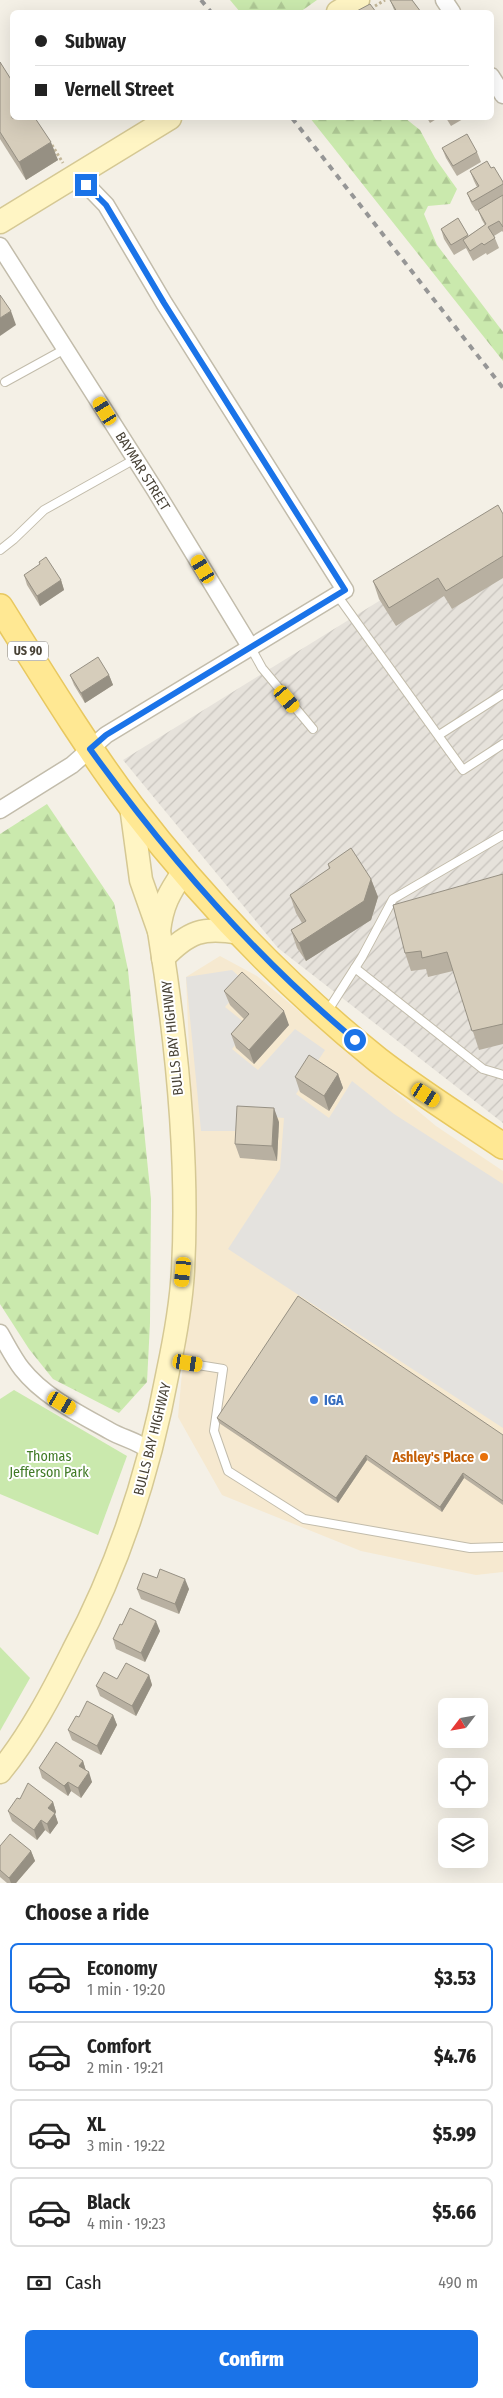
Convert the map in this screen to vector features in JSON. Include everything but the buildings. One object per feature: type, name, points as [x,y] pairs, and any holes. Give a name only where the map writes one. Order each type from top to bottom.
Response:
[{"type":"main road","points":[[341,10],[358,0]]},
{"type":"main road","points":[[0,222],[167,120]]},
{"type":"main road","name":"US 90","points":[[0,607],[90,749],[131,806],[184,872],[239,933],[325,1015],[379,1060],[426,1095],[503,1146]]},
{"type":"main road","points":[[131,806],[141,880],[159,931]]},
{"type":"main road","name":"BULLS BAY HIGHWAY","points":[[0,1772],[28,1734],[90,1619],[109,1579],[146,1473],[170,1360],[183,1272],[184,1207],[179,1088],[159,931],[166,897],[184,872]]},
{"type":"main road","points":[[163,958],[177,943],[203,929],[239,933]]},
{"type":"street","points":[[494,81],[503,95]]},
{"type":"street","points":[[0,810],[72,764],[106,735],[341,592],[106,205],[77,176]]},
{"type":"street","name":"BAYMAR STREET","points":[[2,254],[135,458],[251,648]]},
{"type":"street","points":[[0,1333],[22,1370],[46,1391],[62,1403],[113,1432],[142,1444],[151,1452]]},
{"type":"lane","points":[[5,382],[65,348]]},
{"type":"lane","points":[[0,550],[44,510],[135,458]]},
{"type":"lane","points":[[341,592],[464,770],[503,744]]},
{"type":"lane","points":[[251,648],[262,668],[312,730]]},
{"type":"lane","points":[[439,735],[503,694]]},
{"type":"lane","points":[[325,1015],[355,968],[393,899],[503,835]]},
{"type":"lane","points":[[355,968],[483,1069],[503,1075]]},
{"type":"lane","points":[[170,1360],[224,1368],[214,1431],[228,1471],[304,1519],[470,1548],[503,1547]]},
{"type":"path","points":[[49,141],[65,165],[77,176]]},
{"type":"shaded area","points":[[503,524],[503,1123],[278,948],[123,760]]},
{"type":"shaded area","points":[[220,956],[257,976],[436,1126],[503,1171],[503,1572],[476,1575],[361,1551],[222,1495],[178,1417],[196,1218],[186,977]]},
{"type":"shaded area","points":[[232,970],[246,983],[225,1007],[250,1027],[232,1049],[258,1070],[295,1029],[325,1050],[296,1094],[329,1118],[352,1081],[394,1114],[503,1184],[503,1428],[228,1249],[280,1169],[284,1118],[239,1114],[238,1131],[201,1131],[186,977]]},
{"type":"green space","points":[[230,0],[317,0],[303,10],[238,10]]},
{"type":"green space","points":[[312,120],[408,120],[420,130],[435,158],[457,189],[450,204],[428,206],[424,214],[437,245],[503,332],[503,361]]},
{"type":"green space","points":[[47,804],[114,903],[128,970],[151,1199],[150,1323],[147,1382],[119,1413],[53,1379],[29,1349],[0,1304],[0,834]]},
{"type":"green space","name":"Thomas Jefferson Park","points":[[14,1390],[127,1456],[98,1535],[0,1494],[0,1399]]},
{"type":"green space","points":[[0,1647],[30,1678],[0,1731]]},
{"type":"railway","points":[[201,0],[209,10]]},
{"type":"railway","points":[[294,120],[503,388]]},
{"type":"place","name":"IGA","points":[[314,1400]]},
{"type":"place","name":"Ashley's Place","points":[[484,1457]]},
{"type":"route","points":[[86,185],[106,205],[164,303],[345,590],[106,735],[90,749],[131,806],[184,872],[239,933],[282,976],[355,1040]]}]
